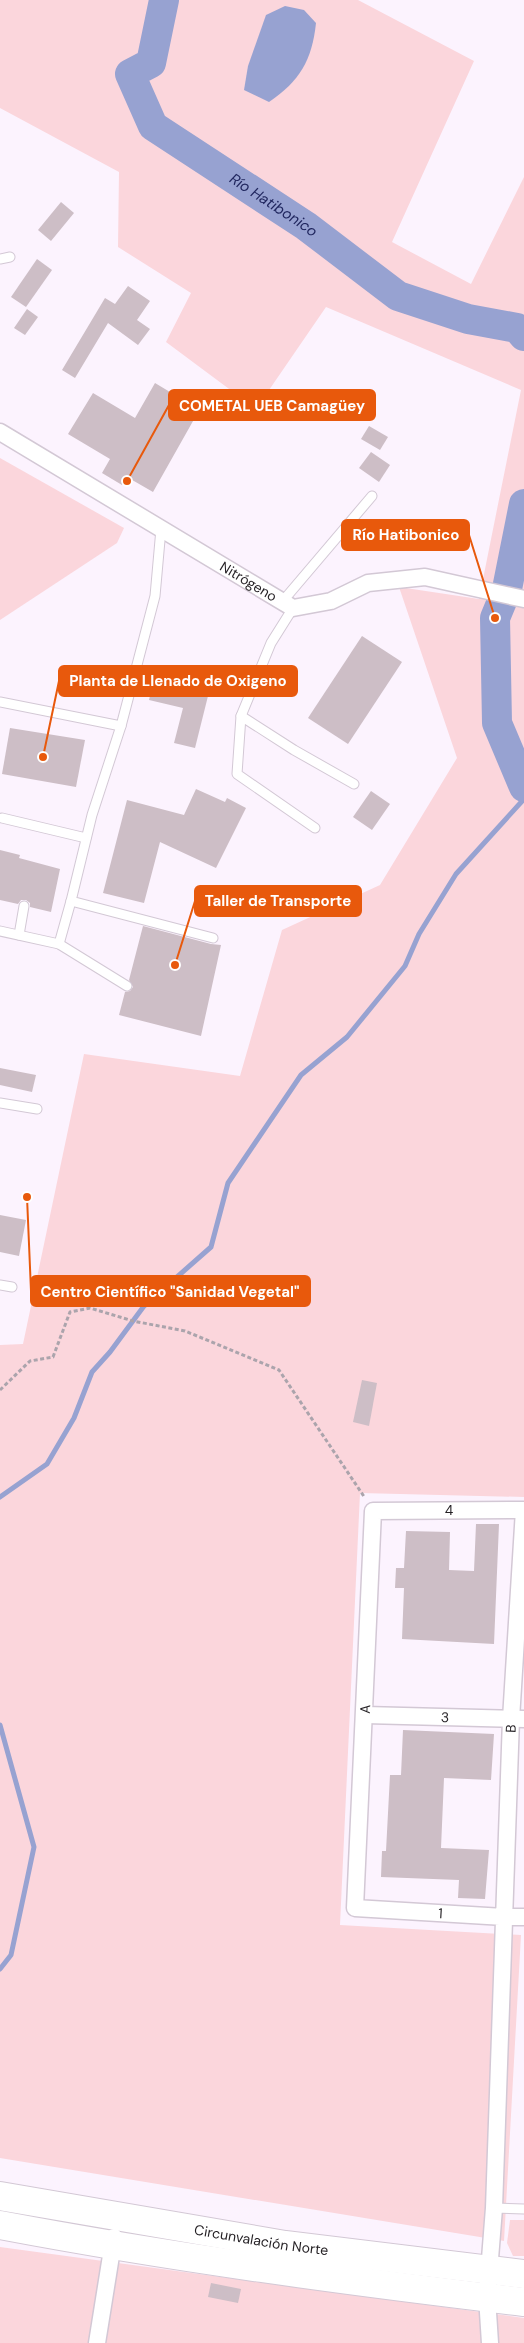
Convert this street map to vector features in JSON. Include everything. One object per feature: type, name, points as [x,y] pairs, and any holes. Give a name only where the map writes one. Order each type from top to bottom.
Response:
[{"type":"highway","name":"Circunvalación Norte","points":[[0,2196],[285,2245],[524,2274]]},
{"type":"highway","name":"Circunvalación Norte","points":[[0,2225],[112,2246],[314,2276],[524,2302]]},
{"type":"street","name":"Nitrógeno","points":[[0,432],[288,605],[330,601],[368,583],[425,576],[523,599]]},
{"type":"street","name":"4","points":[[374,1510],[524,1510]]},
{"type":"street","name":"A","points":[[355,1908],[374,1510]]},
{"type":"street","name":"B","points":[[490,2343],[487,2297],[494,2208],[504,1917],[518,1719],[524,1510]]},
{"type":"street","name":"3","points":[[365,1715],[518,1719]]},
{"type":"street","name":"1","points":[[355,1908],[524,1917]]},
{"type":"street","points":[[97,2343],[116,2217]]},
{"type":"lane","points":[[0,259],[10,257]]},
{"type":"lane","points":[[315,828],[236,774],[241,716],[270,643],[288,605],[372,496]]},
{"type":"lane","points":[[59,944],[86,838],[121,726],[155,596],[161,529]]},
{"type":"lane","points":[[0,702],[121,726]]},
{"type":"lane","points":[[241,716],[294,750],[354,784]]},
{"type":"lane","points":[[2,818],[86,838]]},
{"type":"lane","points":[[71,901],[213,938]]},
{"type":"lane","points":[[19,935],[24,906]]},
{"type":"lane","points":[[0,931],[59,944],[127,986]]},
{"type":"lane","points":[[0,1103],[37,1109]]},
{"type":"lane","points":[[0,1284],[12,1287]]},
{"type":"lane","points":[[494,2208],[524,2209]]},
{"type":"path","points":[[0,1390],[30,1361],[53,1357],[70,1312],[90,1308],[133,1321],[185,1331],[279,1370],[374,1510]]},
{"type":"shaded area","points":[[0,0],[358,0],[474,61],[392,242],[471,284],[524,177],[524,1497],[360,1493],[340,1925],[521,1935],[504,2241],[0,2158],[0,1345],[23,1344],[84,1054],[240,1076],[282,930],[380,885],[457,758],[399,587],[479,599],[521,390],[326,307],[256,409],[166,342],[191,293],[118,247],[119,172],[0,108]]},
{"type":"shaded area","points":[[0,458],[124,528],[117,543],[0,620]]},
{"type":"shaded area","points":[[510,2220],[524,2220],[524,2256],[513,2256],[507,2243]]},
{"type":"shaded area","points":[[0,2247],[524,2318],[524,2343],[0,2343]]},
{"type":"water","points":[[285,6],[304,10],[316,23],[314,36],[308,59],[303,68],[289,86],[269,102],[244,90],[248,66],[266,15]]},
{"type":"building","points":[[61,202],[74,213],[51,241],[38,230]]},
{"type":"building","points":[[37,259],[52,270],[26,307],[11,297]]},
{"type":"building","points":[[128,286],[150,301],[137,320],[150,329],[138,345],[108,323],[75,378],[62,370],[105,298],[115,304]]},
{"type":"building","points":[[27,309],[38,317],[25,335],[14,328]]},
{"type":"building","points":[[155,383],[175,395],[172,401],[197,414],[153,492],[127,477],[122,485],[102,473],[110,459],[68,434],[93,393],[135,418]]},
{"type":"building","points":[[369,426],[388,437],[380,450],[361,439]]},
{"type":"building","points":[[371,452],[390,465],[379,482],[359,468]]},
{"type":"building","points":[[362,636],[402,662],[348,744],[308,718]]},
{"type":"building","points":[[153,683],[208,696],[195,748],[174,743],[183,708],[149,700]]},
{"type":"building","points":[[10,728],[85,740],[76,787],[2,774]]},
{"type":"building","points":[[196,789],[225,802],[227,798],[246,808],[216,868],[160,842],[144,903],[103,893],[127,800],[184,815]]},
{"type":"building","points":[[371,791],[390,804],[372,830],[353,817]]},
{"type":"building","points":[[0,850],[20,855],[19,858],[60,869],[51,912],[30,907],[30,903],[26,900],[21,900],[18,904],[0,900]]},
{"type":"building","points":[[143,926],[221,945],[201,1036],[119,1015],[125,992],[130,991],[133,987],[129,980]]},
{"type":"building","points":[[0,1068],[36,1075],[32,1092],[0,1085]]},
{"type":"building","points":[[0,1215],[26,1220],[19,1256],[0,1252]]},
{"type":"building","points":[[362,1380],[377,1383],[369,1426],[353,1422]]},
{"type":"building","points":[[476,1524],[499,1524],[494,1644],[402,1639],[404,1588],[395,1588],[396,1568],[404,1568],[406,1531],[450,1532],[449,1570],[474,1571]]},
{"type":"building","points":[[403,1730],[494,1734],[491,1780],[444,1778],[441,1848],[489,1850],[485,1899],[458,1898],[459,1880],[381,1877],[382,1851],[386,1851],[390,1775],[401,1775]]},
{"type":"building","points":[[211,2283],[241,2289],[238,2303],[208,2297]]},
{"type":"waterway","name":"Río Hatibonico","points":[[164,0],[151,63],[130,74],[153,126],[306,226],[398,296],[468,319],[517,328],[524,336]]},
{"type":"waterway","name":"Río Hatibonico","points":[[524,504],[507,589],[495,618],[497,723],[524,787]]},
{"type":"waterway","points":[[0,1497],[47,1464],[74,1418],[92,1372],[110,1352],[144,1306],[211,1247],[228,1183],[301,1075],[347,1037],[405,966],[419,934],[456,874],[524,799]]},
{"type":"waterway","points":[[0,1725],[34,1847],[11,1955],[0,1969]]},
{"type":"place","name":"COMETAL UEB Camagüey","points":[[127,481]]},
{"type":"place","name":"Río Hatibonico","points":[[495,618]]},
{"type":"place","name":"Planta de Llenado de Oxigeno","points":[[43,757]]},
{"type":"place","name":"Taller de Transporte","points":[[175,965]]},
{"type":"place","name":"Centro Científico \"Sanidad Vegetal\"","points":[[27,1197]]}]
